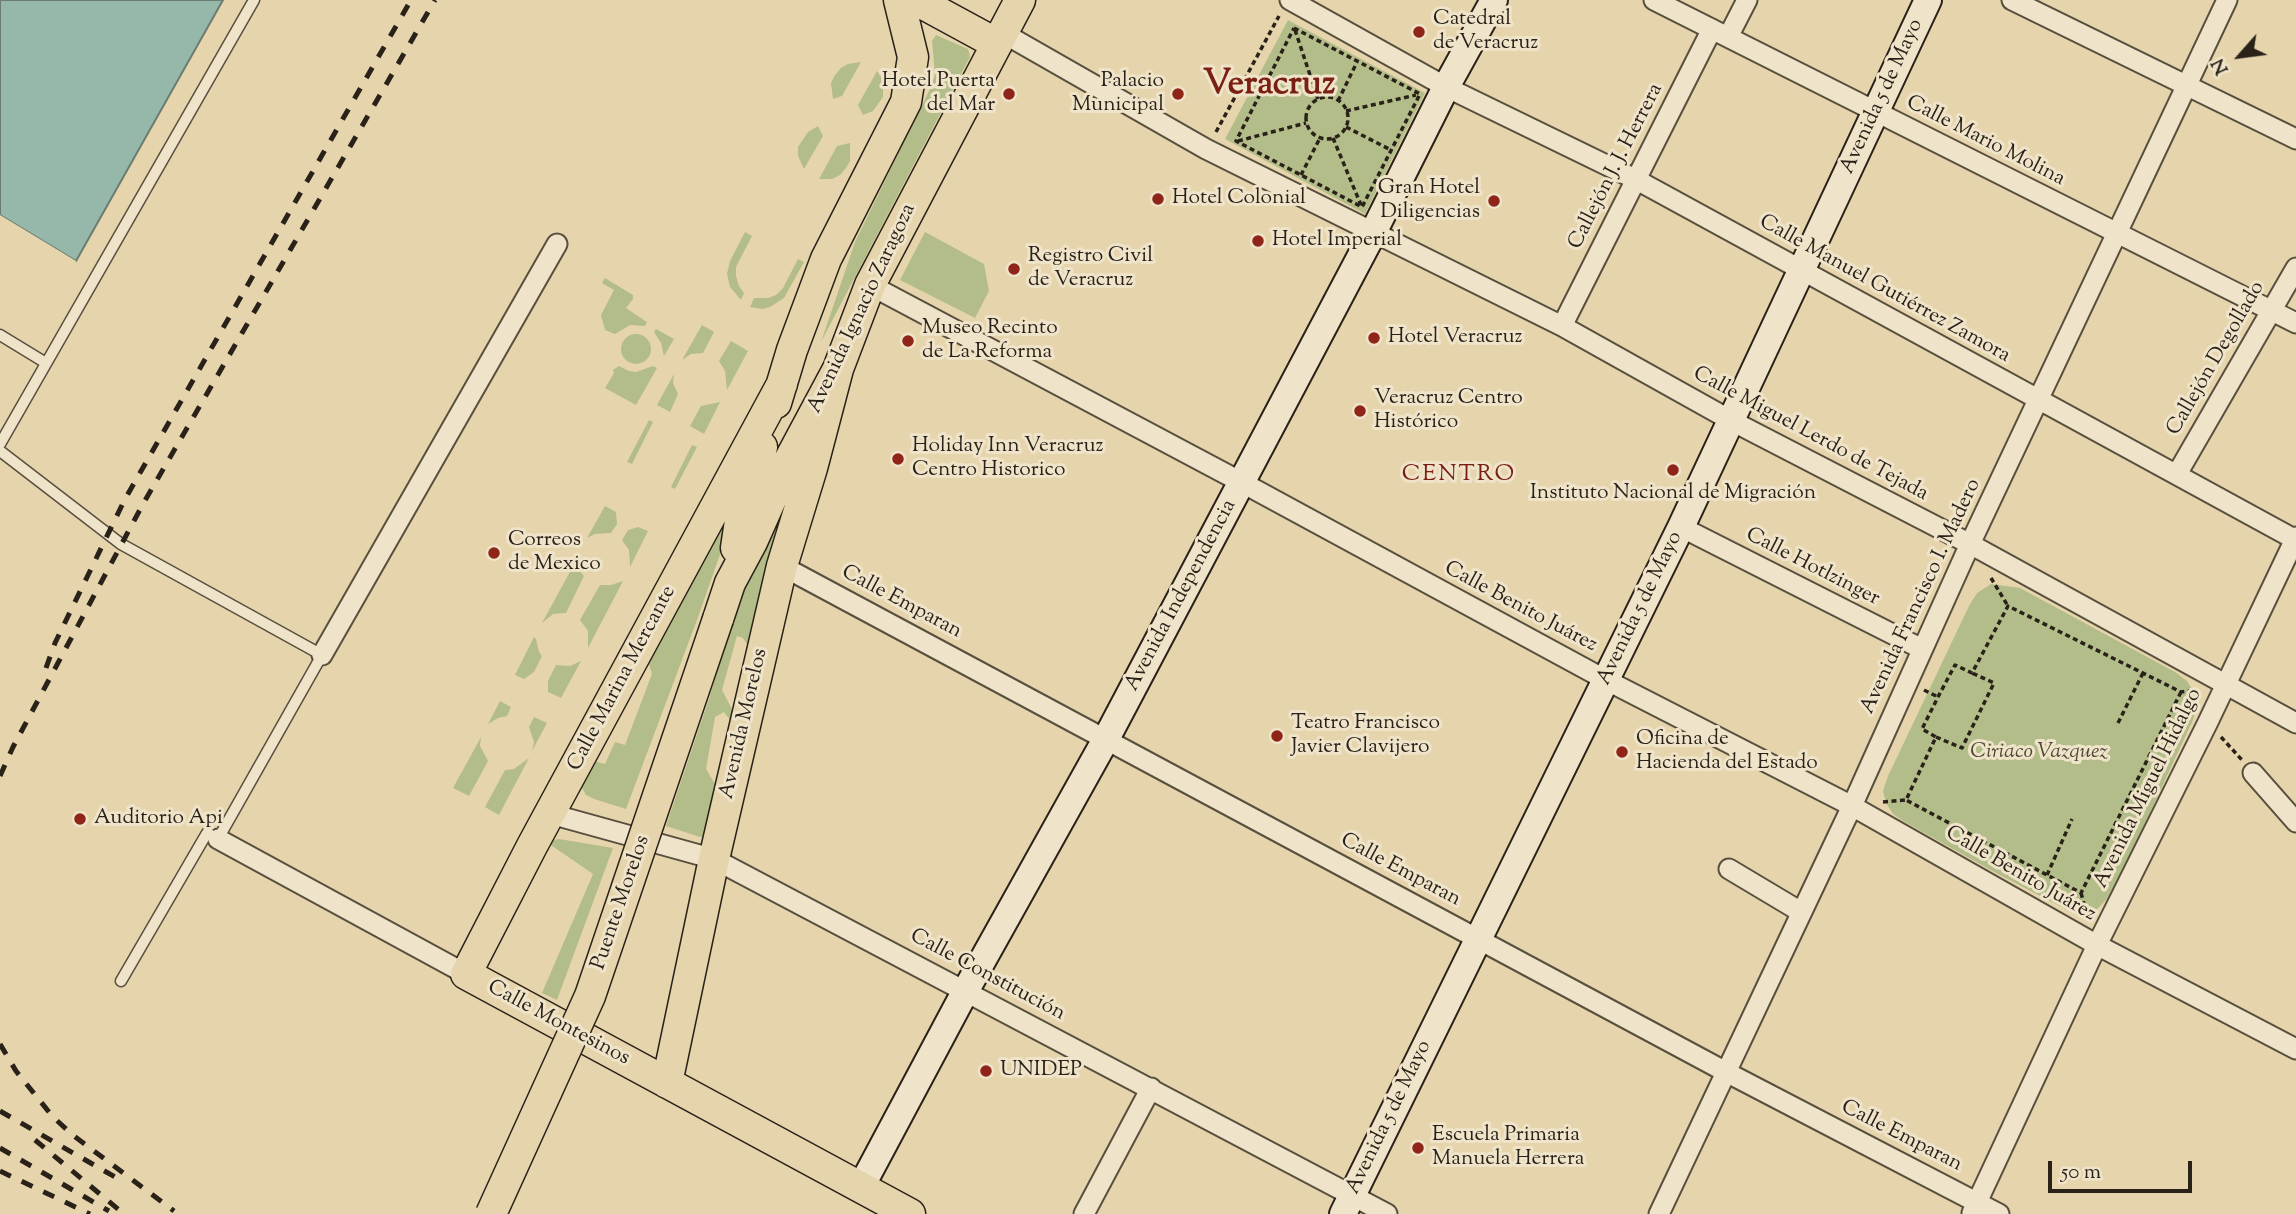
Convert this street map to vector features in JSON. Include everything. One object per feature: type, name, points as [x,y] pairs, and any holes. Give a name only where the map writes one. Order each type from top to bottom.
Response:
[{"type":"main road","name":"Calle Marina Mercante","points":[[730,583],[740,521],[782,384],[826,259],[906,102],[914,57],[899,0]]},
{"type":"main road","points":[[916,0],[1000,39]]},
{"type":"main road","name":"Avenida Ignacio Zaragoza","points":[[730,583],[752,542],[785,468],[838,369],[870,285],[1020,0]]},
{"type":"main road","name":"Avenida Morelos","points":[[667,1083],[714,859],[782,566],[813,468],[838,369]]},
{"type":"main road","name":"Calle Marina Mercante","points":[[466,974],[677,575],[782,384]]},
{"type":"main road","name":"Puente Morelos","points":[[491,1214],[590,996],[730,583]]},
{"type":"main road","name":"Calle Montesinos","points":[[466,974],[910,1214]]},
{"type":"street","name":"Avenida Independencia","points":[[861,1187],[966,990],[1106,739],[1373,233],[1401,154],[1446,87],[1494,0]]},
{"type":"street","name":"Calle Mario Molina","points":[[1654,0],[2296,323]]},
{"type":"street","name":"Callejón J. J. Herrera","points":[[1562,326],[1635,179],[1720,33],[1747,0]]},
{"type":"street","name":"Avenida 5 de Mayo","points":[[1348,1205],[1681,527],[1928,0]]},
{"type":"street","points":[[2012,0],[2296,139]]},
{"type":"street","name":"Avenida Francisco I. Madero","points":[[1659,1214],[1852,806],[1970,544],[2227,0]]},
{"type":"street","name":"Calle Manuel Gutiérrez Zamora","points":[[1285,6],[1368,43],[1446,87],[1635,179],[2038,401],[2296,539]]},
{"type":"street","name":"Calle Miguel Lerdo de Tejada","points":[[1000,39],[1206,149],[1297,184],[1373,233],[1562,326],[1732,421],[1970,544],[2296,723]]},
{"type":"street","points":[[322,655],[557,244]]},
{"type":"street","name":"Callejón Degollado","points":[[2177,474],[2296,268]]},
{"type":"street","name":"Calle Benito Juárez","points":[[870,285],[1606,680],[1852,806],[2097,945],[2296,1049]]},
{"type":"street","name":"Calle Hotlzinger","points":[[1681,527],[1922,649]]},
{"type":"street","name":"Avenida Miguel Hidalgo","points":[[1975,1208],[2097,945],[2296,539]]},
{"type":"street","name":"Calle Emparan","points":[[782,566],[1975,1208],[1999,1214]]},
{"type":"street","points":[[2253,773],[2296,822]]},
{"type":"street","name":"Calle Constitución","points":[[551,814],[714,859],[1151,1088],[1348,1205],[1387,1214]]},
{"type":"street","name":"Calle Montesinos","points":[[212,836],[466,974]]},
{"type":"street","points":[[1729,869],[1801,912]]},
{"type":"street","points":[[1084,1214],[1151,1088]]},
{"type":"lane","points":[[0,444],[254,0]]},
{"type":"lane","points":[[0,335],[46,363]]},
{"type":"lane","points":[[0,451],[121,544],[322,655],[121,981]]},
{"type":"path","points":[[1206,149],[1285,6]]},
{"type":"path","points":[[1294,28],[1420,94]]},
{"type":"path","points":[[1294,28],[1318,99]]},
{"type":"path","points":[[1236,141],[1294,28]]},
{"type":"path","points":[[1338,101],[1368,43]]},
{"type":"path","points":[[1346,111],[1446,87]]},
{"type":"path","points":[[1362,207],[1401,154],[1420,94]]},
{"type":"path","points":[[1331,98],[1338,101],[1346,111],[1346,127],[1333,138],[1320,138],[1309,130],[1306,123],[1308,109],[1318,99],[1331,98]]},
{"type":"path","points":[[1236,141],[1306,123]]},
{"type":"path","points":[[1346,127],[1401,154]]},
{"type":"path","points":[[1297,184],[1320,138]]},
{"type":"path","points":[[1333,138],[1373,233]]},
{"type":"path","points":[[1236,141],[1297,184],[1362,207]]},
{"type":"path","points":[[1936,737],[1906,800],[2081,893],[2181,692],[2008,606],[1972,673]]},
{"type":"path","points":[[1955,665],[1972,673],[1994,683],[1962,748],[1922,729],[1955,665]]},
{"type":"path","points":[[2118,723],[2143,673]]},
{"type":"path","points":[[2208,722],[2253,773]]},
{"type":"path","points":[[2047,875],[2072,819]]},
{"type":"green space","points":[[1288,20],[1425,93],[1365,214],[1225,139]]},
{"type":"green space","points":[[936,35],[968,49],[970,57],[821,342],[855,242],[930,89],[935,75],[932,41]]},
{"type":"green space","points":[[861,62],[842,96],[833,99],[831,83],[835,75],[848,64]]},
{"type":"green space","points":[[877,71],[883,80],[883,97],[873,111],[863,115],[858,105]]},
{"type":"green space","points":[[818,126],[823,136],[804,169],[798,156],[798,147],[808,132]]},
{"type":"green space","points":[[850,143],[850,161],[840,175],[832,179],[819,179],[837,146]]},
{"type":"green space","points":[[745,232],[752,236],[736,267],[739,286],[744,293],[741,300],[730,287],[727,274],[730,261]]},
{"type":"green space","points":[[925,232],[984,264],[989,291],[975,318],[900,280]]},
{"type":"green space","points":[[798,259],[804,262],[784,298],[763,309],[750,307],[754,298],[768,298],[783,288]]},
{"type":"green space","points":[[605,278],[633,295],[626,308],[647,322],[645,326],[630,325],[615,334],[605,330],[601,315],[614,290],[602,283]]},
{"type":"green space","points":[[702,325],[714,332],[703,353],[691,354],[682,360]]},
{"type":"green space","points":[[656,329],[674,339],[664,356],[661,343],[654,332]]},
{"type":"green space","points":[[636,334],[647,338],[651,349],[647,360],[636,364],[625,360],[621,349],[625,338]]},
{"type":"green space","points":[[731,341],[748,351],[727,390],[725,371],[719,361]]},
{"type":"green space","points":[[619,366],[636,372],[653,366],[657,368],[636,405],[605,388],[614,373],[613,370]]},
{"type":"green space","points":[[674,374],[673,383],[678,394],[670,412],[657,405]]},
{"type":"green space","points":[[720,402],[704,434],[690,426],[701,406]]},
{"type":"green space","points":[[649,420],[653,422],[632,464],[627,462]]},
{"type":"green space","points":[[692,445],[697,447],[675,489],[671,487]]},
{"type":"green space","points":[[750,469],[626,809],[594,799],[586,795],[581,786],[590,760],[605,764],[615,742],[625,745],[652,674],[647,658]]},
{"type":"green space","points":[[794,477],[750,649],[743,638],[737,636],[722,690],[735,715],[734,721],[724,712],[715,717],[706,769],[718,789],[705,836],[700,837],[666,826],[709,699],[739,598]]},
{"type":"green space","points":[[605,506],[616,512],[617,524],[611,533],[595,534],[587,538]]},
{"type":"green space","points":[[638,527],[648,531],[630,567],[629,550],[622,540],[628,530]]},
{"type":"green space","points":[[578,557],[580,571],[584,576],[566,613],[553,614],[542,623]]},
{"type":"green space","points":[[623,581],[588,648],[588,631],[580,620],[600,585]]},
{"type":"green space","name":"Ciriaco Vazquez","points":[[1991,584],[2020,588],[2175,672],[2187,681],[2195,694],[2197,707],[2193,720],[2120,877],[2106,900],[2097,909],[2086,914],[2073,913],[1996,873],[1903,821],[1893,814],[1886,803],[1883,791],[1888,776],[1969,606],[1977,593]]},
{"type":"green space","points":[[534,637],[542,656],[534,672],[524,679],[515,675]]},
{"type":"green space","points":[[581,661],[561,698],[548,692],[548,681],[556,665],[570,666]]},
{"type":"green space","points":[[500,701],[511,707],[507,716],[488,724]]},
{"type":"green space","points":[[534,717],[547,723],[532,751],[534,742],[529,727]]},
{"type":"green space","points":[[481,737],[480,746],[488,761],[469,796],[453,788]]},
{"type":"green space","points":[[529,758],[499,815],[485,807],[505,770],[514,769]]},
{"type":"green space","points":[[559,839],[613,848],[557,1000],[542,993],[593,874],[548,843]]},
{"type":"shaded area","points":[[0,0],[223,0],[76,261],[0,215]]},
{"type":"pier","points":[[0,215],[76,261],[75,264],[0,219]]},
{"type":"railway","points":[[46,668],[55,643],[125,499],[411,0]]},
{"type":"railway","points":[[0,776],[143,504],[435,0]]},
{"type":"railway","points":[[0,1044],[16,1071],[53,1117],[74,1136],[174,1211]]},
{"type":"railway","points":[[0,1111],[115,1177]]},
{"type":"railway","points":[[35,1140],[124,1214]]},
{"type":"railway","points":[[0,1148],[109,1211]]},
{"type":"railway","points":[[0,1171],[90,1214]]},
{"type":"place","name":"Catedral de Veracruz","points":[[1419,32]]},
{"type":"place","name":"Hotel Puerta del Mar","points":[[1009,94]]},
{"type":"place","name":"Palacio Municipal","points":[[1178,94]]},
{"type":"place","name":"Hotel Colonial","points":[[1158,199]]},
{"type":"place","name":"Gran Hotel Diligencias","points":[[1494,201]]},
{"type":"place","name":"Hotel Imperial","points":[[1258,241]]},
{"type":"place","name":"Registro Civil de Veracruz","points":[[1014,269]]},
{"type":"place","name":"Hotel Veracruz","points":[[1374,338]]},
{"type":"place","name":"Museo Recinto de La Reforma","points":[[908,341]]},
{"type":"place","name":"Veracruz Centro Histórico","points":[[1360,411]]},
{"type":"place","name":"Holiday Inn Veracruz Centro Historico","points":[[898,459]]},
{"type":"place","name":"Instituto Nacional de Migración","points":[[1673,470]]},
{"type":"place","name":"Correos de Mexico","points":[[494,553]]},
{"type":"place","name":"Teatro Francisco Javier Clavijero","points":[[1277,736]]},
{"type":"place","name":"Oficina de Hacienda del Estado","points":[[1622,752]]},
{"type":"place","name":"Auditorio Api","points":[[80,819]]},
{"type":"place","name":"UNIDEP","points":[[986,1071]]},
{"type":"place","name":"Escuela Primaria Manuela Herrera","points":[[1418,1148]]},
{"type":"district","name":"Veracruz","points":[[1269,87]]},
{"type":"district","name":"CENTRO","points":[[1459,476]]}]
